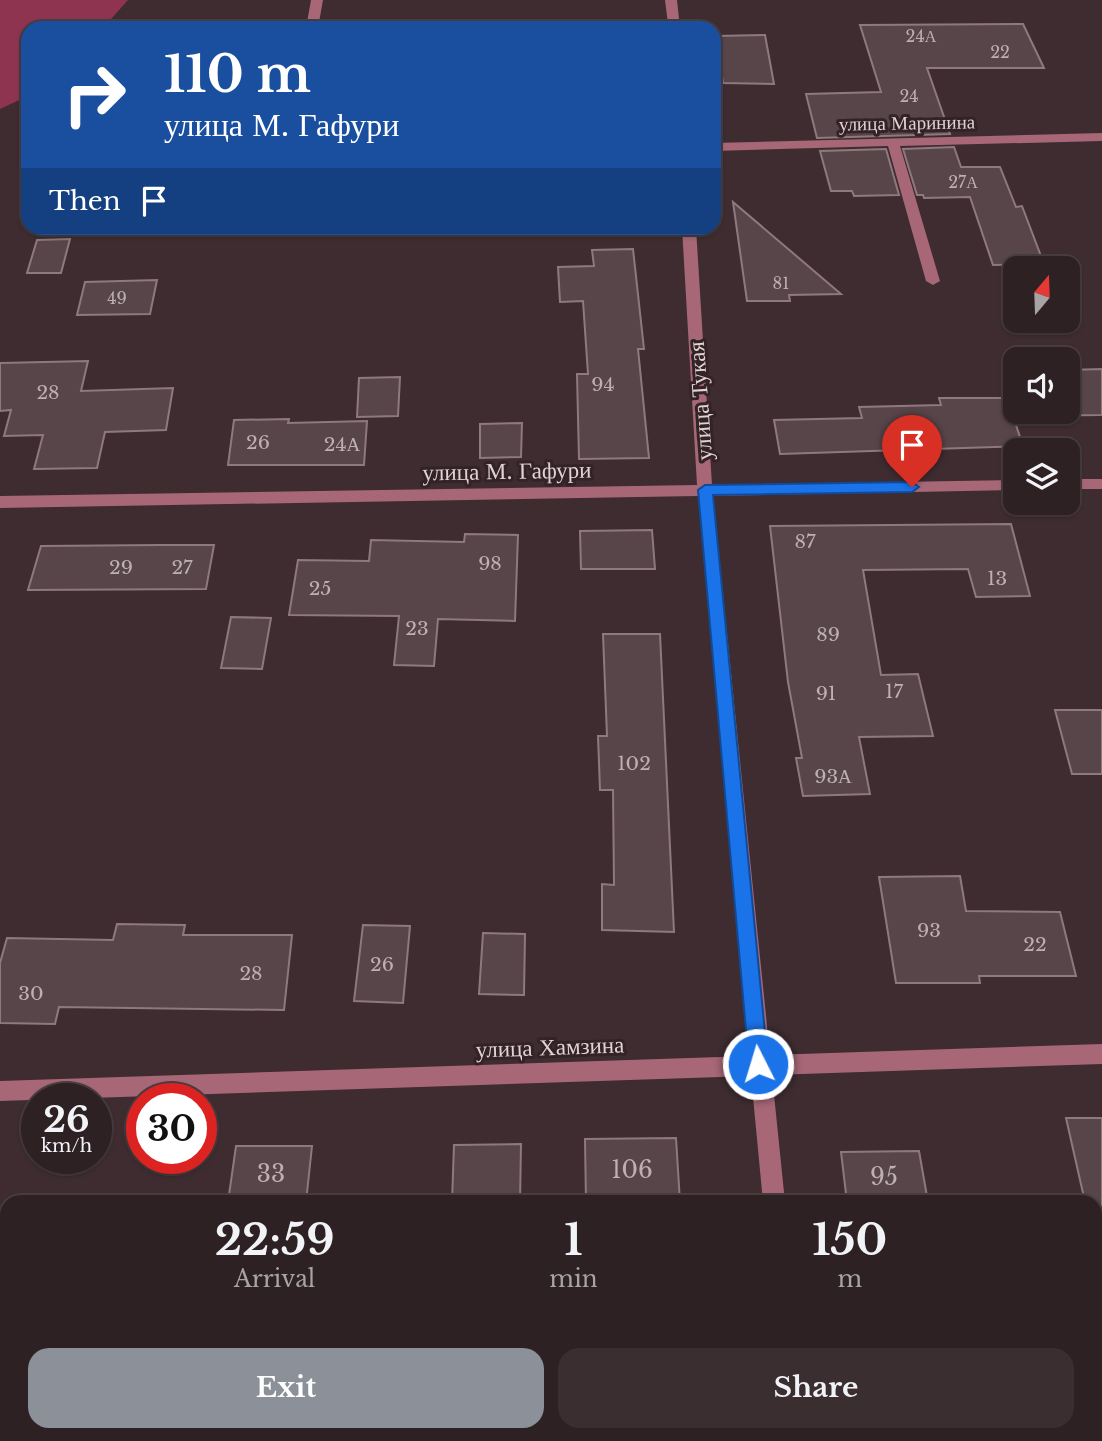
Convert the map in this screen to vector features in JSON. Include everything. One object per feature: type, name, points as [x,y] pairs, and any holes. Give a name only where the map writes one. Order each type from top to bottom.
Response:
[{"type":"street","points":[[313,21],[317,0]]},
{"type":"street","points":[[671,0],[673,21]]},
{"type":"street","name":"улица Маринина","points":[[721,147],[1102,137]]},
{"type":"street","points":[[893,142],[933,281]]},
{"type":"street","name":"улица Тукая","points":[[689,235],[705,490],[758,1064],[773,1195]]},
{"type":"street","points":[[1080,484],[1102,484]]},
{"type":"street","name":"улица М. Гафури","points":[[0,502],[1003,485]]},
{"type":"street","name":"улица Хамзина","points":[[0,1091],[1102,1054]]},
{"type":"shaded area","points":[[0,0],[128,0],[109,21],[21,21],[21,99],[0,109]]},
{"type":"building","points":[[1023,24],[1044,68],[927,68],[950,134],[817,138],[806,94],[881,92],[860,25]]},
{"type":"building","points":[[765,35],[774,84],[723,83],[721,36]]},
{"type":"building","points":[[954,147],[961,167],[1000,167],[1016,207],[1022,206],[1041,256],[1003,256],[1003,265],[993,265],[970,197],[924,198],[923,195],[917,195],[903,149]]},
{"type":"building","points":[[886,149],[899,195],[854,196],[852,191],[831,191],[820,151]]},
{"type":"building","points":[[733,202],[841,294],[789,295],[790,301],[747,301]]},
{"type":"building","points":[[70,239],[61,273],[27,273],[37,240]]},
{"type":"building","points":[[633,249],[644,349],[638,349],[649,458],[579,459],[577,374],[588,374],[583,301],[560,302],[558,267],[594,266],[592,250]]},
{"type":"building","points":[[157,280],[150,314],[77,315],[85,282]]},
{"type":"building","points":[[88,361],[81,391],[173,388],[166,430],[105,432],[97,468],[34,469],[43,435],[4,436],[11,410],[0,411],[0,363]]},
{"type":"building","points":[[1102,369],[1102,415],[1080,415],[1080,370]]},
{"type":"building","points":[[400,377],[398,416],[357,417],[359,378]]},
{"type":"building","points":[[939,398],[1003,398],[1003,424],[1016,424],[1020,438],[1003,438],[1003,447],[780,454],[774,420],[862,418],[859,407],[941,405]]},
{"type":"building","points":[[289,419],[288,423],[367,421],[364,465],[228,465],[234,420]]},
{"type":"building","points":[[522,423],[521,457],[480,458],[480,424]]},
{"type":"building","points":[[1011,524],[1030,596],[976,597],[968,569],[863,570],[881,675],[918,674],[933,736],[859,737],[870,794],[803,796],[796,758],[802,758],[788,682],[770,526]]},
{"type":"building","points":[[652,530],[655,569],[581,569],[580,531]]},
{"type":"building","points":[[465,534],[518,535],[515,621],[438,619],[434,666],[394,665],[399,616],[289,615],[298,560],[369,561],[371,540],[464,542]]},
{"type":"building","points":[[214,545],[206,589],[28,590],[41,546]]},
{"type":"building","points":[[231,617],[271,618],[262,669],[221,668]]},
{"type":"building","points":[[603,634],[660,634],[674,932],[602,930],[602,884],[614,885],[613,790],[600,790],[598,736],[607,736]]},
{"type":"building","points":[[1055,710],[1102,710],[1102,774],[1072,774]]},
{"type":"building","points":[[960,876],[966,911],[1060,912],[1076,976],[979,976],[980,983],[896,983],[879,877]]},
{"type":"building","points":[[117,924],[185,925],[183,935],[292,935],[284,1010],[59,1007],[55,1024],[0,1023],[0,963],[7,938],[113,940]]},
{"type":"building","points":[[363,925],[410,926],[403,1003],[354,1001]]},
{"type":"building","points":[[483,933],[525,934],[524,995],[479,994]]},
{"type":"building","points":[[1066,1118],[1102,1118],[1102,1195],[1083,1195]]},
{"type":"building","points":[[676,1138],[680,1195],[586,1195],[585,1139]]},
{"type":"building","points":[[521,1144],[520,1195],[452,1195],[454,1145]]},
{"type":"building","points":[[236,1146],[312,1146],[307,1195],[229,1195]]},
{"type":"building","points":[[919,1151],[927,1195],[846,1195],[841,1152]]},
{"type":"route","points":[[758,1064],[705,490],[912,487]]}]
